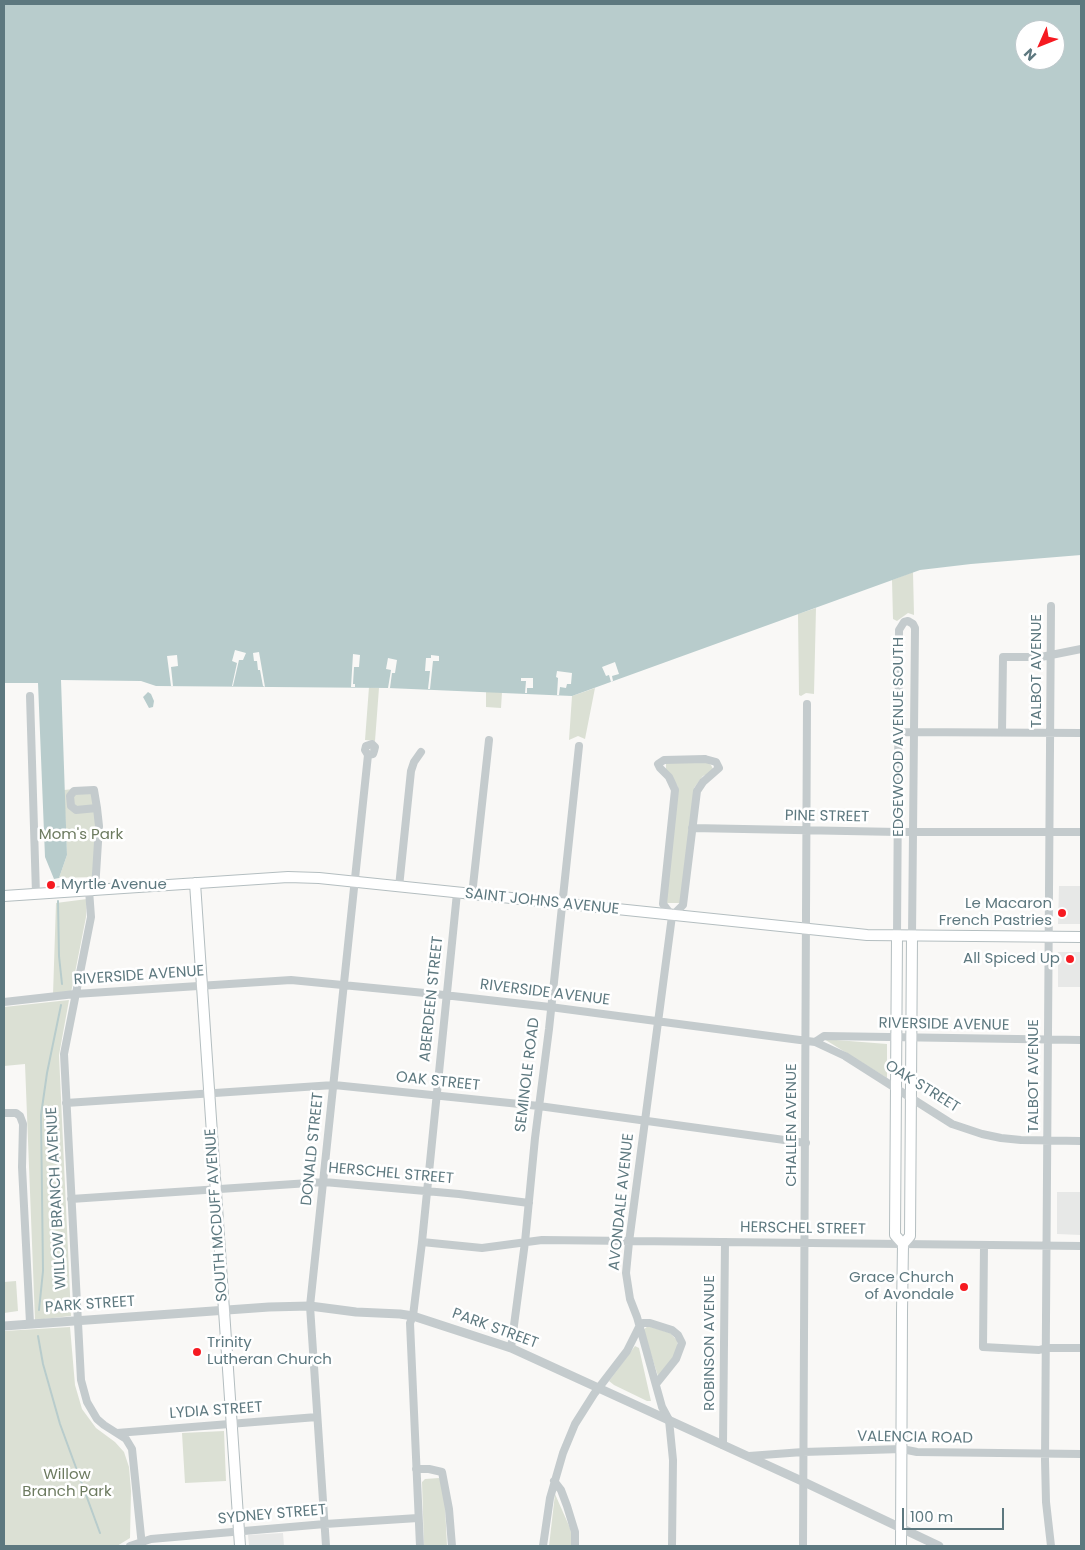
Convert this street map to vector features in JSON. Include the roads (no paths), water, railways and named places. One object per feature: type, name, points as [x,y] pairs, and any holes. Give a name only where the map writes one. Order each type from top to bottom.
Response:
[{"type":"main road","name":"SAINT JOHNS AVENUE","points":[[4,896],[288,877],[354,882],[867,935],[1081,937]]},
{"type":"main road","name":"SOUTH MCDUFF AVENUE","points":[[195,883],[240,1546]]},
{"type":"main road","name":"EDGEWOOD AVENUE SOUTH","points":[[897,936],[895,1235],[903,1244]]},
{"type":"main road","name":"EDGEWOOD AVENUE SOUTH","points":[[901,1546],[903,1244],[910,1236],[912,936]]},
{"type":"street","name":"TALBOT AVENUE","points":[[1051,606],[1046,1348],[1046,1502],[1051,1546]]},
{"type":"street","name":"EDGEWOOD AVENUE SOUTH","points":[[897,936],[900,630],[904,622],[908,621],[915,628],[912,936]]},
{"type":"street","points":[[1002,732],[1003,657],[1051,656],[1081,649]]},
{"type":"street","points":[[30,696],[36,894]]},
{"type":"street","name":"CHALLEN AVENUE","points":[[803,1546],[807,704]]},
{"type":"street","points":[[899,732],[1081,732]]},
{"type":"street","points":[[472,895],[489,740]]},
{"type":"street","name":"SEMINOLE ROAD","points":[[512,1348],[579,746]]},
{"type":"street","points":[[399,887],[411,771],[414,762],[421,752]]},
{"type":"street","name":"DONALD STREET","points":[[326,1546],[310,1306],[368,755]]},
{"type":"street","points":[[705,759],[716,762],[719,768],[702,782],[697,791],[692,828],[683,906],[672,916],[663,904],[675,790],[669,777],[658,764],[664,760],[705,759]]},
{"type":"street","name":"WILLOW BRANCH AVENUE","points":[[97,808],[99,826],[91,917],[64,1054],[77,1319],[81,1380],[84,1396],[97,1419],[126,1439],[132,1449],[141,1544]]},
{"type":"street","name":"PINE STREET","points":[[692,828],[898,832],[1081,832]]},
{"type":"street","name":"ABERDEEN STREET","points":[[420,1546],[410,1323],[422,1242],[457,893]]},
{"type":"street","name":"AVONDALE AVENUE","points":[[672,916],[626,1260],[628,1289],[662,1407],[669,1420],[673,1460],[672,1546]]},
{"type":"street","name":"RIVERSIDE AVENUE","points":[[4,1002],[75,994],[291,980],[344,984],[550,1007],[806,1042],[814,1042],[824,1036],[897,1039],[1081,1040]]},
{"type":"street","name":"OAK STREET","points":[[814,1042],[845,1056],[952,1124],[982,1134],[1020,1140],[1081,1141]]},
{"type":"street","name":"OAK STREET","points":[[66,1104],[334,1085],[539,1106],[806,1144]]},
{"type":"street","points":[[4,1113],[16,1113],[20,1116],[23,1124],[22,1167],[30,1323]]},
{"type":"street","name":"HERSCHEL STREET","points":[[71,1199],[324,1182],[529,1202]]},
{"type":"street","name":"HERSCHEL STREET","points":[[422,1242],[482,1248],[542,1240],[1081,1246]]},
{"type":"street","name":"ROBINSON AVENUE","points":[[723,1445],[725,1242]]},
{"type":"street","points":[[984,1245],[983,1348],[1039,1350],[1046,1348],[1081,1348]]},
{"type":"street","name":"PARK STREET","points":[[4,1326],[224,1309],[310,1306],[412,1316],[512,1348],[749,1456],[939,1546]]},
{"type":"street","points":[[543,1546],[548,1505],[554,1481],[575,1424],[594,1394],[627,1351],[643,1323],[650,1322],[672,1330],[678,1335],[682,1343],[676,1359],[656,1384]]},
{"type":"street","name":"LYDIA STREET","points":[[117,1433],[318,1418]]},
{"type":"street","name":"VALENCIA ROAD","points":[[749,1456],[803,1452],[902,1449],[916,1452],[1081,1454]]},
{"type":"street","points":[[416,1469],[442,1472],[450,1509],[452,1546]]},
{"type":"street","points":[[554,1481],[561,1490],[575,1532],[575,1546]]},
{"type":"street","name":"SYDNEY STREET","points":[[130,1546],[141,1544],[150,1539],[418,1518]]},
{"type":"waterway","points":[[58,901],[59,956],[62,984]]},
{"type":"waterway","points":[[39,1310],[43,1271],[41,1115],[47,1073],[61,1005]]},
{"type":"waterway","points":[[38,1336],[43,1364],[60,1424],[100,1533]]},
{"type":"place","name":"Myrtle Avenue","points":[[51,885]]},
{"type":"place","name":"Le Macaron French Pastries","points":[[1062,913]]},
{"type":"place","name":"All Spiced Up","points":[[1070,959]]},
{"type":"place","name":"Grace Church of Avondale","points":[[964,1287]]},
{"type":"place","name":"Trinity Lutheran Church","points":[[197,1352]]},
{"type":"park label","name":"Mom's Park","points":[[81,835]]},
{"type":"park label","name":"Willow Branch Park","points":[[67,1484]]}]
